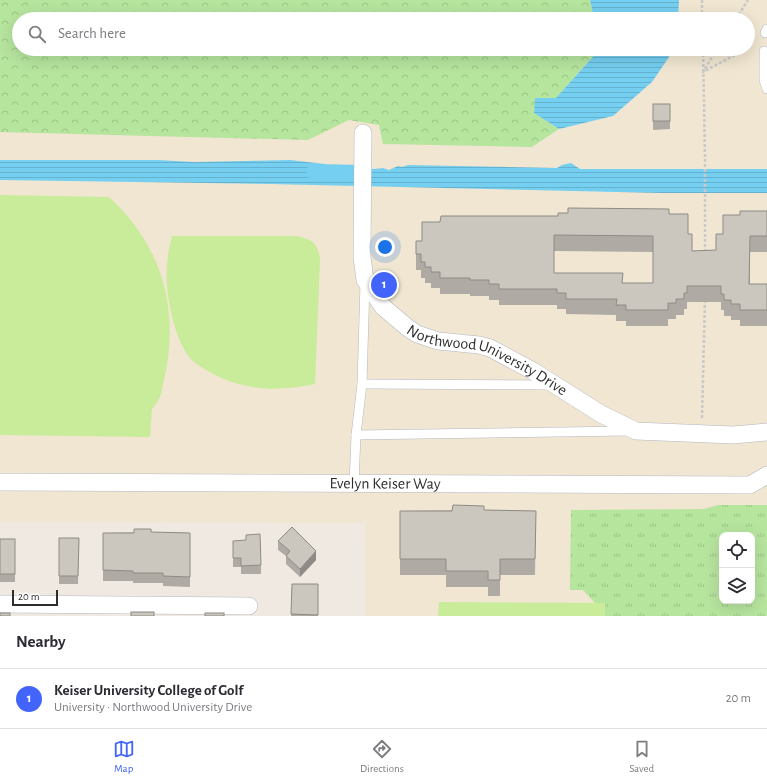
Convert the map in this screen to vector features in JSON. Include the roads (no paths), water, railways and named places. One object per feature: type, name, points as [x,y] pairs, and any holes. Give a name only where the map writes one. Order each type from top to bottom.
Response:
[{"type":"street","name":"Northwood University Drive","points":[[363,133],[362,257],[365,280],[383,307],[417,334],[438,341],[479,345],[490,348],[533,371],[601,414],[636,431],[739,435],[767,432]]},
{"type":"street","name":"Evelyn Keiser Way","points":[[0,482],[750,485],[767,476]]},
{"type":"street","points":[[0,604],[108,610],[249,606]]},
{"type":"lane","points":[[764,51],[764,80],[767,89]]},
{"type":"lane","points":[[354,484],[356,435],[362,384],[365,280]]},
{"type":"lane","points":[[362,384],[555,385]]},
{"type":"lane","points":[[356,435],[636,431]]},
{"type":"water","points":[[590,0],[679,0],[678,12],[593,12]]},
{"type":"water","points":[[594,56],[669,56],[652,82],[613,116],[559,129],[534,113],[535,98],[556,98]]},
{"type":"water","points":[[0,160],[158,160],[194,162],[290,160],[325,164],[332,167],[336,173],[383,168],[389,170],[398,166],[402,167],[408,165],[557,168],[571,163],[580,169],[767,169],[767,193],[661,193],[270,184],[0,180]]},
{"type":"waterway","points":[[314,172],[364,173]]},
{"type":"place","name":"Keiser University College of Golf","points":[[384,285]]}]
